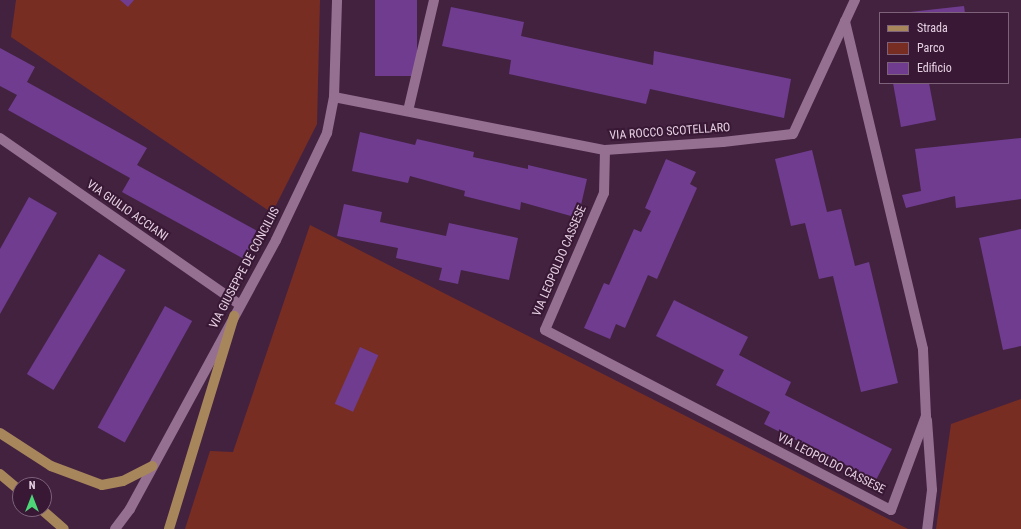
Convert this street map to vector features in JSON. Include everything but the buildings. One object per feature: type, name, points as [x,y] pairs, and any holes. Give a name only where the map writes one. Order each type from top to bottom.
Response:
[{"type":"main road","points":[[169,529],[234,316]]},
{"type":"main road","points":[[0,433],[51,466],[102,485],[123,482],[152,466]]},
{"type":"main road","points":[[0,474],[12,484]]},
{"type":"main road","points":[[50,517],[64,529]]},
{"type":"street","name":"VIA GIUSEPPE DE CONCILIIS","points":[[115,529],[130,509],[313,167],[327,133],[334,96],[337,0]]},
{"type":"street","points":[[408,111],[434,0]]},
{"type":"street","name":"VIA ROCCO SCOTELLARO","points":[[334,96],[605,150],[723,142],[793,134],[854,0]]},
{"type":"street","name":"VIA LEOPOLDO CASSESE","points":[[605,150],[604,193],[545,330],[891,510],[926,416],[923,349],[845,20]]},
{"type":"street","name":"VIA GIULIO ACCIANI","points":[[0,138],[240,305]]},
{"type":"street","points":[[926,416],[932,490],[927,529]]},
{"type":"green space","points":[[16,0],[320,0],[317,124],[272,213],[11,37]]},
{"type":"green space","points":[[310,225],[908,529],[185,529],[210,451],[233,452]]},
{"type":"green space","points":[[1021,399],[1021,529],[936,529],[951,424]]}]
